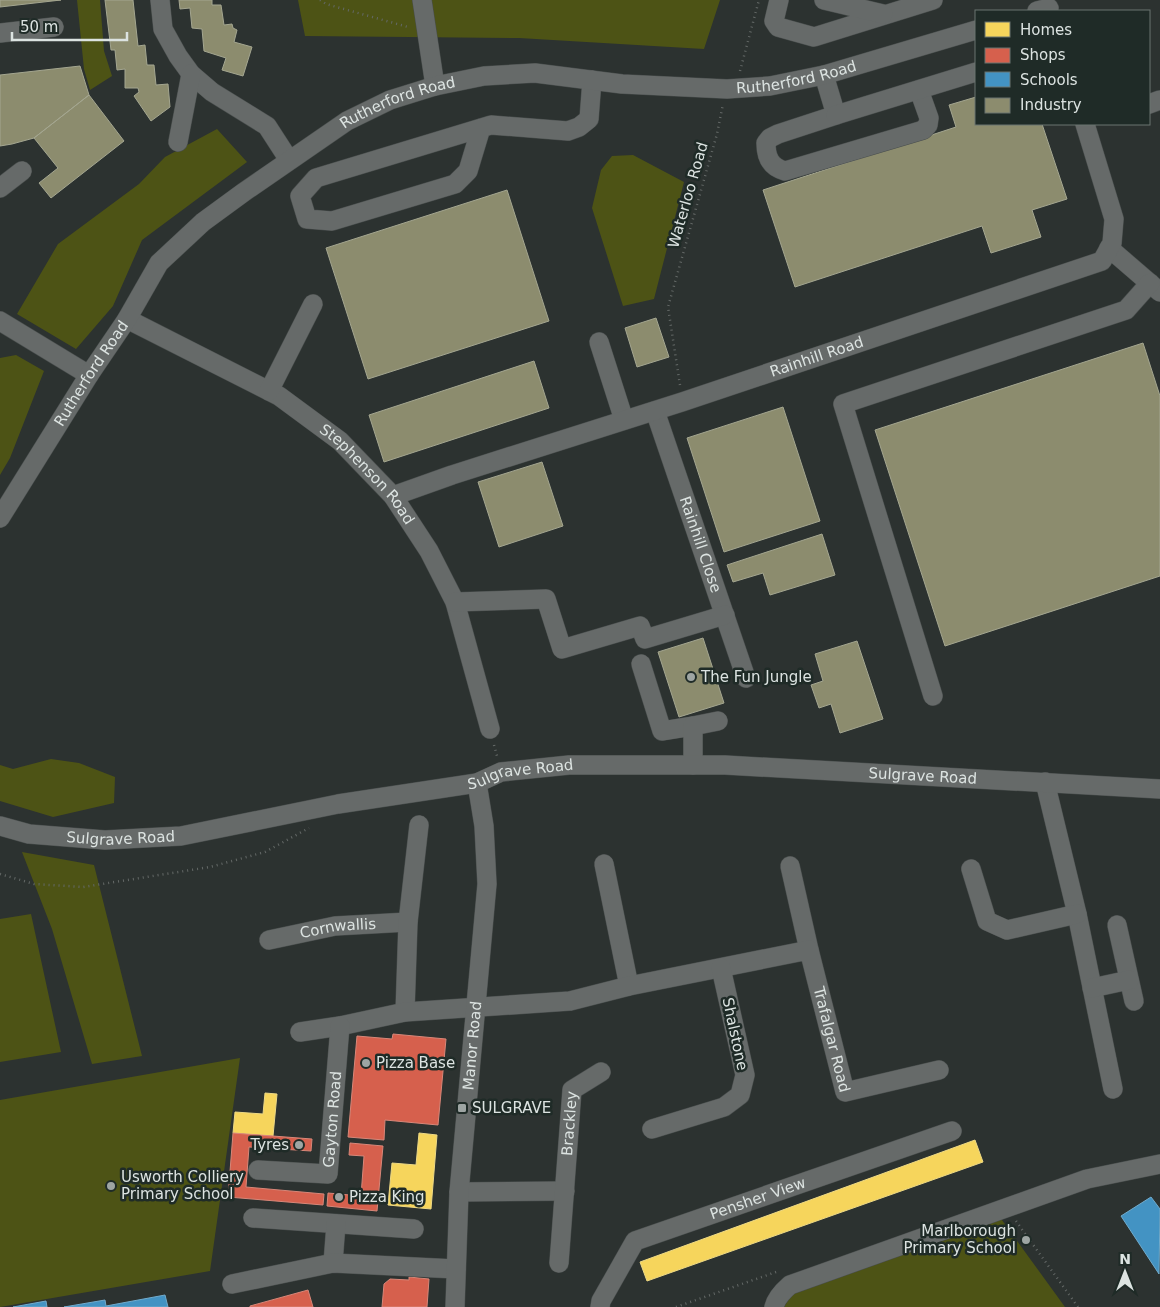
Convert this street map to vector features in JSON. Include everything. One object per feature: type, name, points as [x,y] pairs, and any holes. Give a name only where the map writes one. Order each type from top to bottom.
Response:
[{"type":"street","points":[[160,0],[163,29],[178,56],[191,74],[212,92],[267,126],[289,160]]},
{"type":"street","points":[[422,0],[435,86]]},
{"type":"street","points":[[779,0],[774,21],[778,26],[814,37],[933,0]]},
{"type":"street","points":[[824,0],[884,15]]},
{"type":"street","points":[[0,33],[54,27]]},
{"type":"street","name":"Rutherford Road","points":[[0,518],[89,375],[127,319],[159,263],[204,222],[289,160],[347,121],[390,100],[435,86],[484,76],[535,73],[622,84],[727,89],[770,86],[824,75],[975,30]]},
{"type":"street","points":[[919,90],[929,118],[928,125],[923,130],[785,171],[776,169],[770,162],[766,150],[766,143],[770,138],[836,115],[975,72]]},
{"type":"street","points":[[178,142],[191,74]]},
{"type":"street","points":[[824,75],[836,115]]},
{"type":"street","points":[[481,128],[468,171],[455,184],[332,221],[307,219],[300,196],[316,178],[481,128],[491,125],[568,131],[579,127],[589,119],[592,80]]},
{"type":"street","points":[[933,696],[843,404],[1126,310],[1155,288],[1109,248],[1112,243],[1114,219],[1087,125]]},
{"type":"street","points":[[0,188],[22,171]]},
{"type":"street","name":"Rainhill Road","points":[[393,496],[452,475],[655,411],[1102,261],[1109,248]]},
{"type":"street","points":[[269,391],[313,304]]},
{"type":"street","name":"Stephenson Road","points":[[127,319],[280,396],[340,441],[393,496],[429,551],[455,602],[490,729]]},
{"type":"street","points":[[0,321],[89,375]]},
{"type":"street","points":[[599,342],[624,420]]},
{"type":"street","name":"Rainhill Close","points":[[655,411],[746,678]]},
{"type":"street","points":[[455,602],[546,599],[562,649],[640,626],[645,638],[725,615]]},
{"type":"street","points":[[641,664],[662,731],[718,721]]},
{"type":"street","points":[[693,726],[693,765]]},
{"type":"street","name":"Sulgrave Road","points":[[0,826],[30,834],[105,840],[181,836],[338,804],[477,784],[501,772],[569,765],[725,765],[1160,790]]},
{"type":"street","points":[[1045,782],[1077,914],[1113,1089]]},
{"type":"street","name":"Manor Road","points":[[455,1307],[459,1192],[487,884],[484,826],[477,784]]},
{"type":"street","points":[[406,1012],[408,922],[419,826]]},
{"type":"street","points":[[604,864],[629,986]]},
{"type":"street","name":"Trafalgar Road","points":[[790,866],[844,1092],[939,1070]]},
{"type":"street","points":[[971,869],[987,921],[1007,930],[1077,914]]},
{"type":"street","name":"Cornwallis","points":[[269,940],[335,926],[408,922]]},
{"type":"street","points":[[1117,924],[1134,1001]]},
{"type":"street","points":[[300,1032],[340,1026],[406,1012],[570,1001],[629,986],[809,950]]},
{"type":"street","name":"Shalstone","points":[[652,1129],[724,1107],[740,1095],[745,1075],[722,968]]},
{"type":"street","points":[[1092,988],[1130,980]]},
{"type":"street","name":"Gayton Road","points":[[258,1170],[328,1174],[340,1026]]},
{"type":"street","name":"Brackley","points":[[559,1263],[572,1090],[602,1072]]},
{"type":"street","name":"Pensher View","points":[[600,1307],[601,1301],[635,1241],[952,1131]]},
{"type":"street","points":[[774,1307],[775,1302],[783,1291],[790,1285],[1087,1179],[1160,1164]]},
{"type":"street","points":[[459,1192],[565,1191]]},
{"type":"street","points":[[253,1218],[414,1229]]},
{"type":"street","points":[[333,1263],[336,1224]]},
{"type":"street","points":[[232,1284],[333,1263],[456,1269]]},
{"type":"path","points":[[320,0],[326,4],[427,32]]},
{"type":"path","name":"Waterloo Road","points":[[682,402],[668,307],[717,134],[727,89],[738,76],[759,0]]},
{"type":"path","points":[[490,729],[501,772]]},
{"type":"path","points":[[0,874],[34,884],[83,887],[210,868],[265,852],[316,824]]},
{"type":"path","points":[[1007,1208],[1078,1307]]},
{"type":"green space","points":[[77,0],[100,0],[104,51],[112,76],[90,90],[84,69]]},
{"type":"green space","points":[[298,0],[720,0],[704,49],[519,38],[305,36]]},
{"type":"green space","points":[[217,129],[247,162],[142,240],[113,306],[76,349],[17,314],[58,244],[139,184],[165,157]]},
{"type":"green space","points":[[633,155],[684,182],[654,299],[623,306],[592,208],[601,170],[612,156]]},
{"type":"green space","points":[[16,355],[44,371],[10,458],[0,475],[0,358]]},
{"type":"green space","points":[[51,759],[79,763],[115,777],[114,803],[53,817],[0,801],[0,765],[13,769]]},
{"type":"green space","points":[[22,852],[94,865],[142,1056],[92,1064],[52,929]]},
{"type":"green space","points":[[31,914],[61,1052],[0,1062],[0,919]]},
{"type":"green space","name":"Usworth Colliery Primary School","points":[[240,1058],[210,1271],[0,1307],[0,1100]]},
{"type":"green space","points":[[999,1216],[1065,1307],[784,1307],[795,1289]]},
{"type":"building: Homes","points":[[265,1093],[277,1094],[273,1136],[233,1133],[235,1112],[263,1114]]},
{"type":"building: Homes","points":[[419,1133],[437,1135],[431,1209],[388,1205],[392,1163],[416,1165]]},
{"type":"building: Homes","points":[[975,1140],[983,1162],[647,1281],[640,1262]]},
{"type":"building: Shops","points":[[393,1034],[446,1039],[438,1125],[385,1120],[384,1140],[348,1137],[357,1036],[392,1039]]},
{"type":"building: Shops","points":[[233,1133],[312,1139],[311,1151],[249,1147],[246,1187],[324,1194],[323,1205],[228,1197]]},
{"type":"building: Shops","points":[[350,1143],[383,1146],[377,1211],[327,1206],[328,1193],[361,1196],[364,1156],[349,1155]]},
{"type":"building: Shops","points":[[409,1277],[429,1279],[427,1307],[382,1307],[384,1284],[390,1279],[409,1280]]},
{"type":"building: Shops","points":[[308,1290],[313,1307],[250,1307],[250,1306]]},
{"type":"building: Schools","points":[[1151,1197],[1160,1209],[1159,1274],[1121,1216]]},
{"type":"building: Schools","points":[[165,1295],[168,1307],[64,1307],[105,1300],[106,1306]]},
{"type":"building: Schools","points":[[46,1301],[47,1307],[13,1307]]},
{"type":"building: Industry","points":[[0,0],[61,0],[0,7]]},
{"type":"building: Industry","points":[[105,0],[133,0],[138,46],[145,45],[147,65],[154,65],[156,85],[168,84],[170,107],[151,121],[134,96],[139,92],[138,88],[125,88],[125,69],[117,70],[115,50],[111,50]]},
{"type":"building: Industry","points":[[179,0],[212,0],[212,5],[221,5],[224,25],[232,24],[233,28],[237,30],[234,42],[252,47],[243,76],[222,70],[226,58],[204,51],[202,29],[192,28],[190,8],[180,9]]},
{"type":"building: Industry","points":[[80,66],[89,95],[34,138],[0,146],[0,75]]},
{"type":"building: Industry","points":[[89,95],[124,141],[51,198],[39,183],[58,168],[34,138]]},
{"type":"building: Industry","points":[[975,97],[975,125],[1042,125],[1067,199],[1032,210],[1041,237],[991,253],[982,226],[795,287],[763,190],[956,127],[949,105]]},
{"type":"building: Industry","points":[[507,190],[549,321],[368,379],[326,248]]},
{"type":"building: Industry","points":[[656,318],[669,357],[637,367],[625,328]]},
{"type":"building: Industry","points":[[1143,343],[1160,396],[1160,576],[945,646],[875,430]]},
{"type":"building: Industry","points":[[534,361],[549,408],[384,462],[369,415]]},
{"type":"building: Industry","points":[[783,407],[820,521],[724,552],[687,438]]},
{"type":"building: Industry","points":[[542,462],[563,526],[499,547],[478,482]]},
{"type":"building: Industry","points":[[822,534],[835,575],[770,595],[763,573],[733,582],[727,565]]},
{"type":"building: Industry","name":"The Fun Jungle","points":[[703,638],[724,703],[679,717],[658,652]]},
{"type":"building: Industry","points":[[857,641],[883,719],[840,733],[831,704],[819,708],[811,685],[823,681],[815,654]]},
{"type":"place","name":"The Fun Jungle","points":[[691,677]]},
{"type":"place","name":"Pizza Base","points":[[366,1063]]},
{"type":"place","name":"SULGRAVE","points":[[462,1108]]},
{"type":"place","name":"Tyres","points":[[299,1145]]},
{"type":"place","name":"Usworth Colliery Primary School","points":[[111,1186]]},
{"type":"place","name":"Pizza King","points":[[339,1197]]},
{"type":"place","name":"Marlborough Primary School","points":[[1026,1240]]}]
